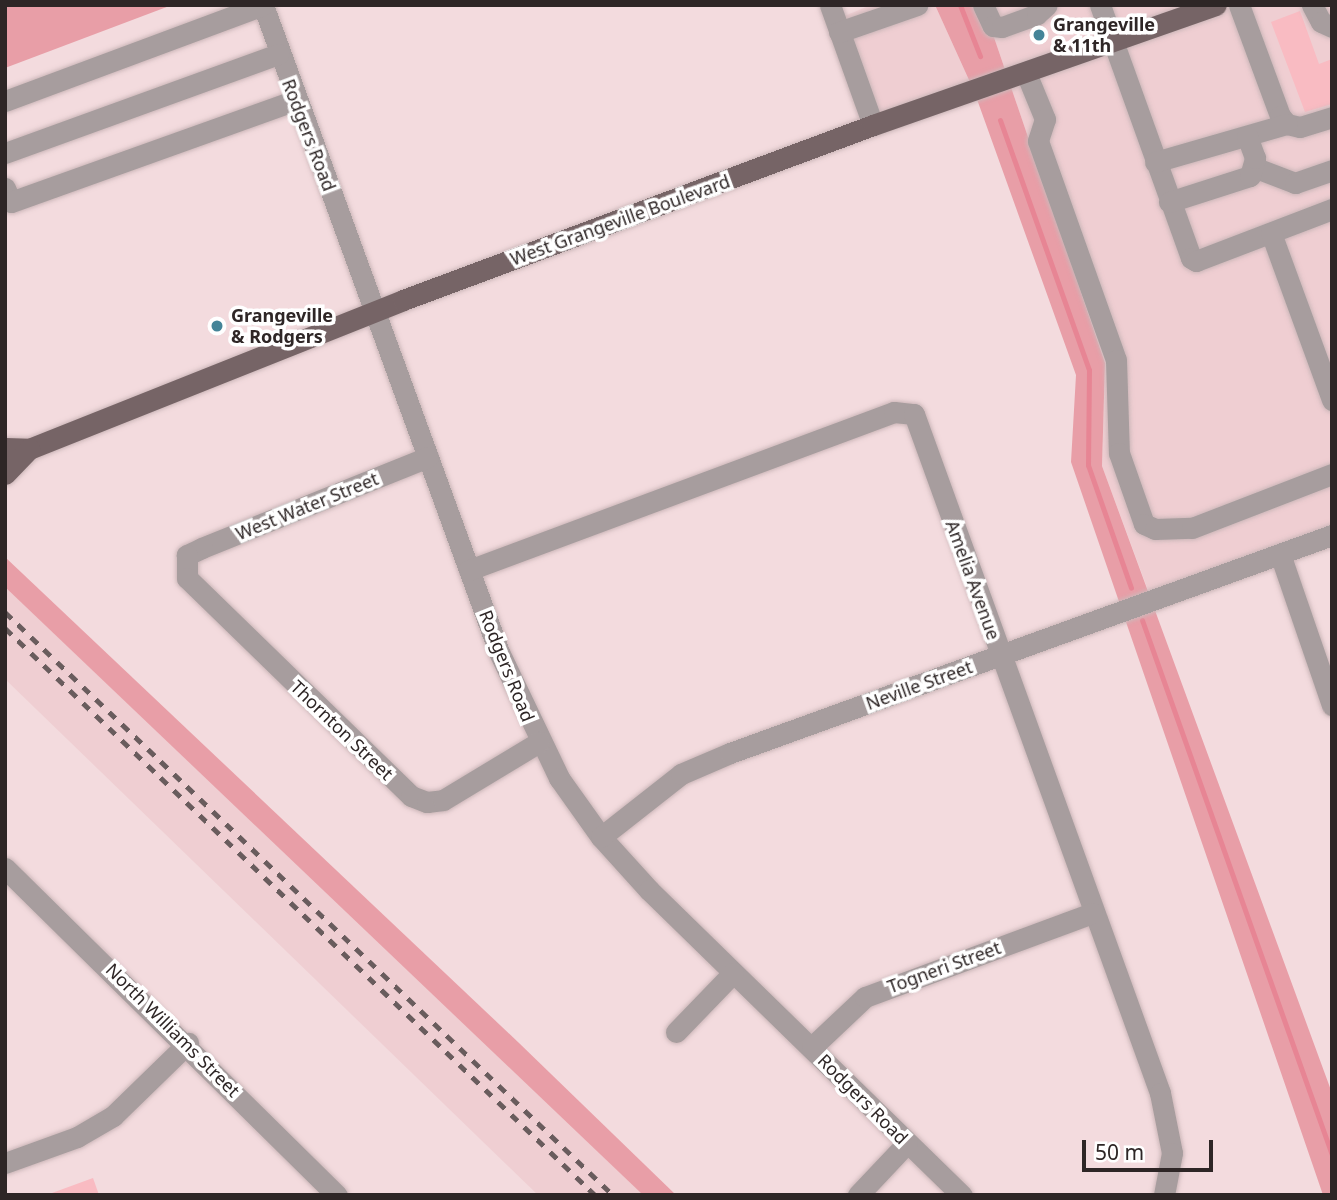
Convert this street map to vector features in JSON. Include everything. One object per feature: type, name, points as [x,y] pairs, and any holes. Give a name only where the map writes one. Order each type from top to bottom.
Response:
[{"type":"main road","name":"West Grangeville Boulevard","points":[[5,448],[29,449],[374,311],[873,125],[1216,5]]},
{"type":"main road","name":"West Grangeville Boulevard","points":[[5,474],[29,449]]},
{"type":"street","points":[[5,102],[263,5]]},
{"type":"street","name":"Rodgers Road","points":[[263,5],[517,699],[539,742],[601,837],[733,973],[813,1047],[962,1195]]},
{"type":"street","points":[[830,5],[873,125]]},
{"type":"street","points":[[839,32],[917,5]]},
{"type":"street","points":[[982,5],[993,26],[1002,27],[1037,15],[1046,5]]},
{"type":"street","points":[[1100,5],[1186,250],[1196,261],[1332,209]]},
{"type":"street","points":[[1239,5],[1280,116],[1287,124]]},
{"type":"street","points":[[1312,5],[1321,22],[1332,27]]},
{"type":"street","points":[[5,153],[279,54]]},
{"type":"street","points":[[1026,73],[1045,119],[1038,141],[1116,360],[1121,462],[1144,524],[1155,529],[1192,528],[1332,474]]},
{"type":"street","points":[[8,195],[296,100]]},
{"type":"street","points":[[1155,162],[1287,124],[1300,127],[1332,117]]},
{"type":"street","points":[[1247,136],[1256,168]]},
{"type":"street","points":[[1170,202],[1238,181],[1256,168]]},
{"type":"street","points":[[1256,168],[1295,183],[1332,170]]},
{"type":"street","points":[[1271,233],[1326,369],[1332,400]]},
{"type":"street","name":"Amelia Avenue","points":[[469,570],[894,412],[907,411],[920,423],[1092,913],[1160,1093],[1172,1153],[1164,1195]]},
{"type":"street","name":"West Water Street","points":[[187,555],[428,457]]},
{"type":"street","name":"Neville Street","points":[[601,837],[681,775],[1332,535]]},
{"type":"street","points":[[1280,554],[1332,705]]},
{"type":"street","name":"Thornton Street","points":[[187,555],[183,563],[187,578],[201,596],[411,796],[427,802],[443,800],[539,742]]},
{"type":"street","name":"North Williams Street","points":[[5,867],[188,1043],[337,1195]]},
{"type":"street","name":"Togneri Street","points":[[813,1047],[865,997],[1092,913]]},
{"type":"street","points":[[677,1032],[733,973]]},
{"type":"street","points":[[5,1163],[77,1137],[113,1116],[188,1043]]},
{"type":"street","points":[[858,1195],[907,1143]]},
{"type":"shaded area","points":[[5,5],[172,5],[5,68]]},
{"type":"shaded area","points":[[871,5],[935,5],[974,91],[873,125],[835,20]]},
{"type":"shaded area","points":[[935,5],[983,5],[1105,363],[1102,466],[1332,1093],[1332,1195],[1323,1195],[1071,462],[1076,375],[974,91]]},
{"type":"shaded area","points":[[983,5],[1332,5],[1332,535],[1152,601],[1102,466],[1105,363]]},
{"type":"shaded area","points":[[5,557],[676,1195],[643,1195],[5,587]]},
{"type":"shaded area","points":[[5,587],[643,1195],[538,1195],[5,679]]},
{"type":"building","points":[[1300,11],[1319,64],[1332,59],[1332,104],[1305,112],[1271,22]]},
{"type":"building","points":[[93,1178],[99,1195],[52,1193]]},
{"type":"waterway","points":[[960,5],[980,56]]},
{"type":"waterway","points":[[1000,120],[1089,370],[1088,465],[1131,588]]},
{"type":"waterway","points":[[1142,620],[1332,1155]]},
{"type":"railway","points":[[5,612],[613,1195]]},
{"type":"railway","points":[[5,628],[595,1195]]},
{"type":"place","name":"Grangeville & 11th","points":[[1039,35]]},
{"type":"place","name":"Grangeville & Rodgers","points":[[217,326]]}]
